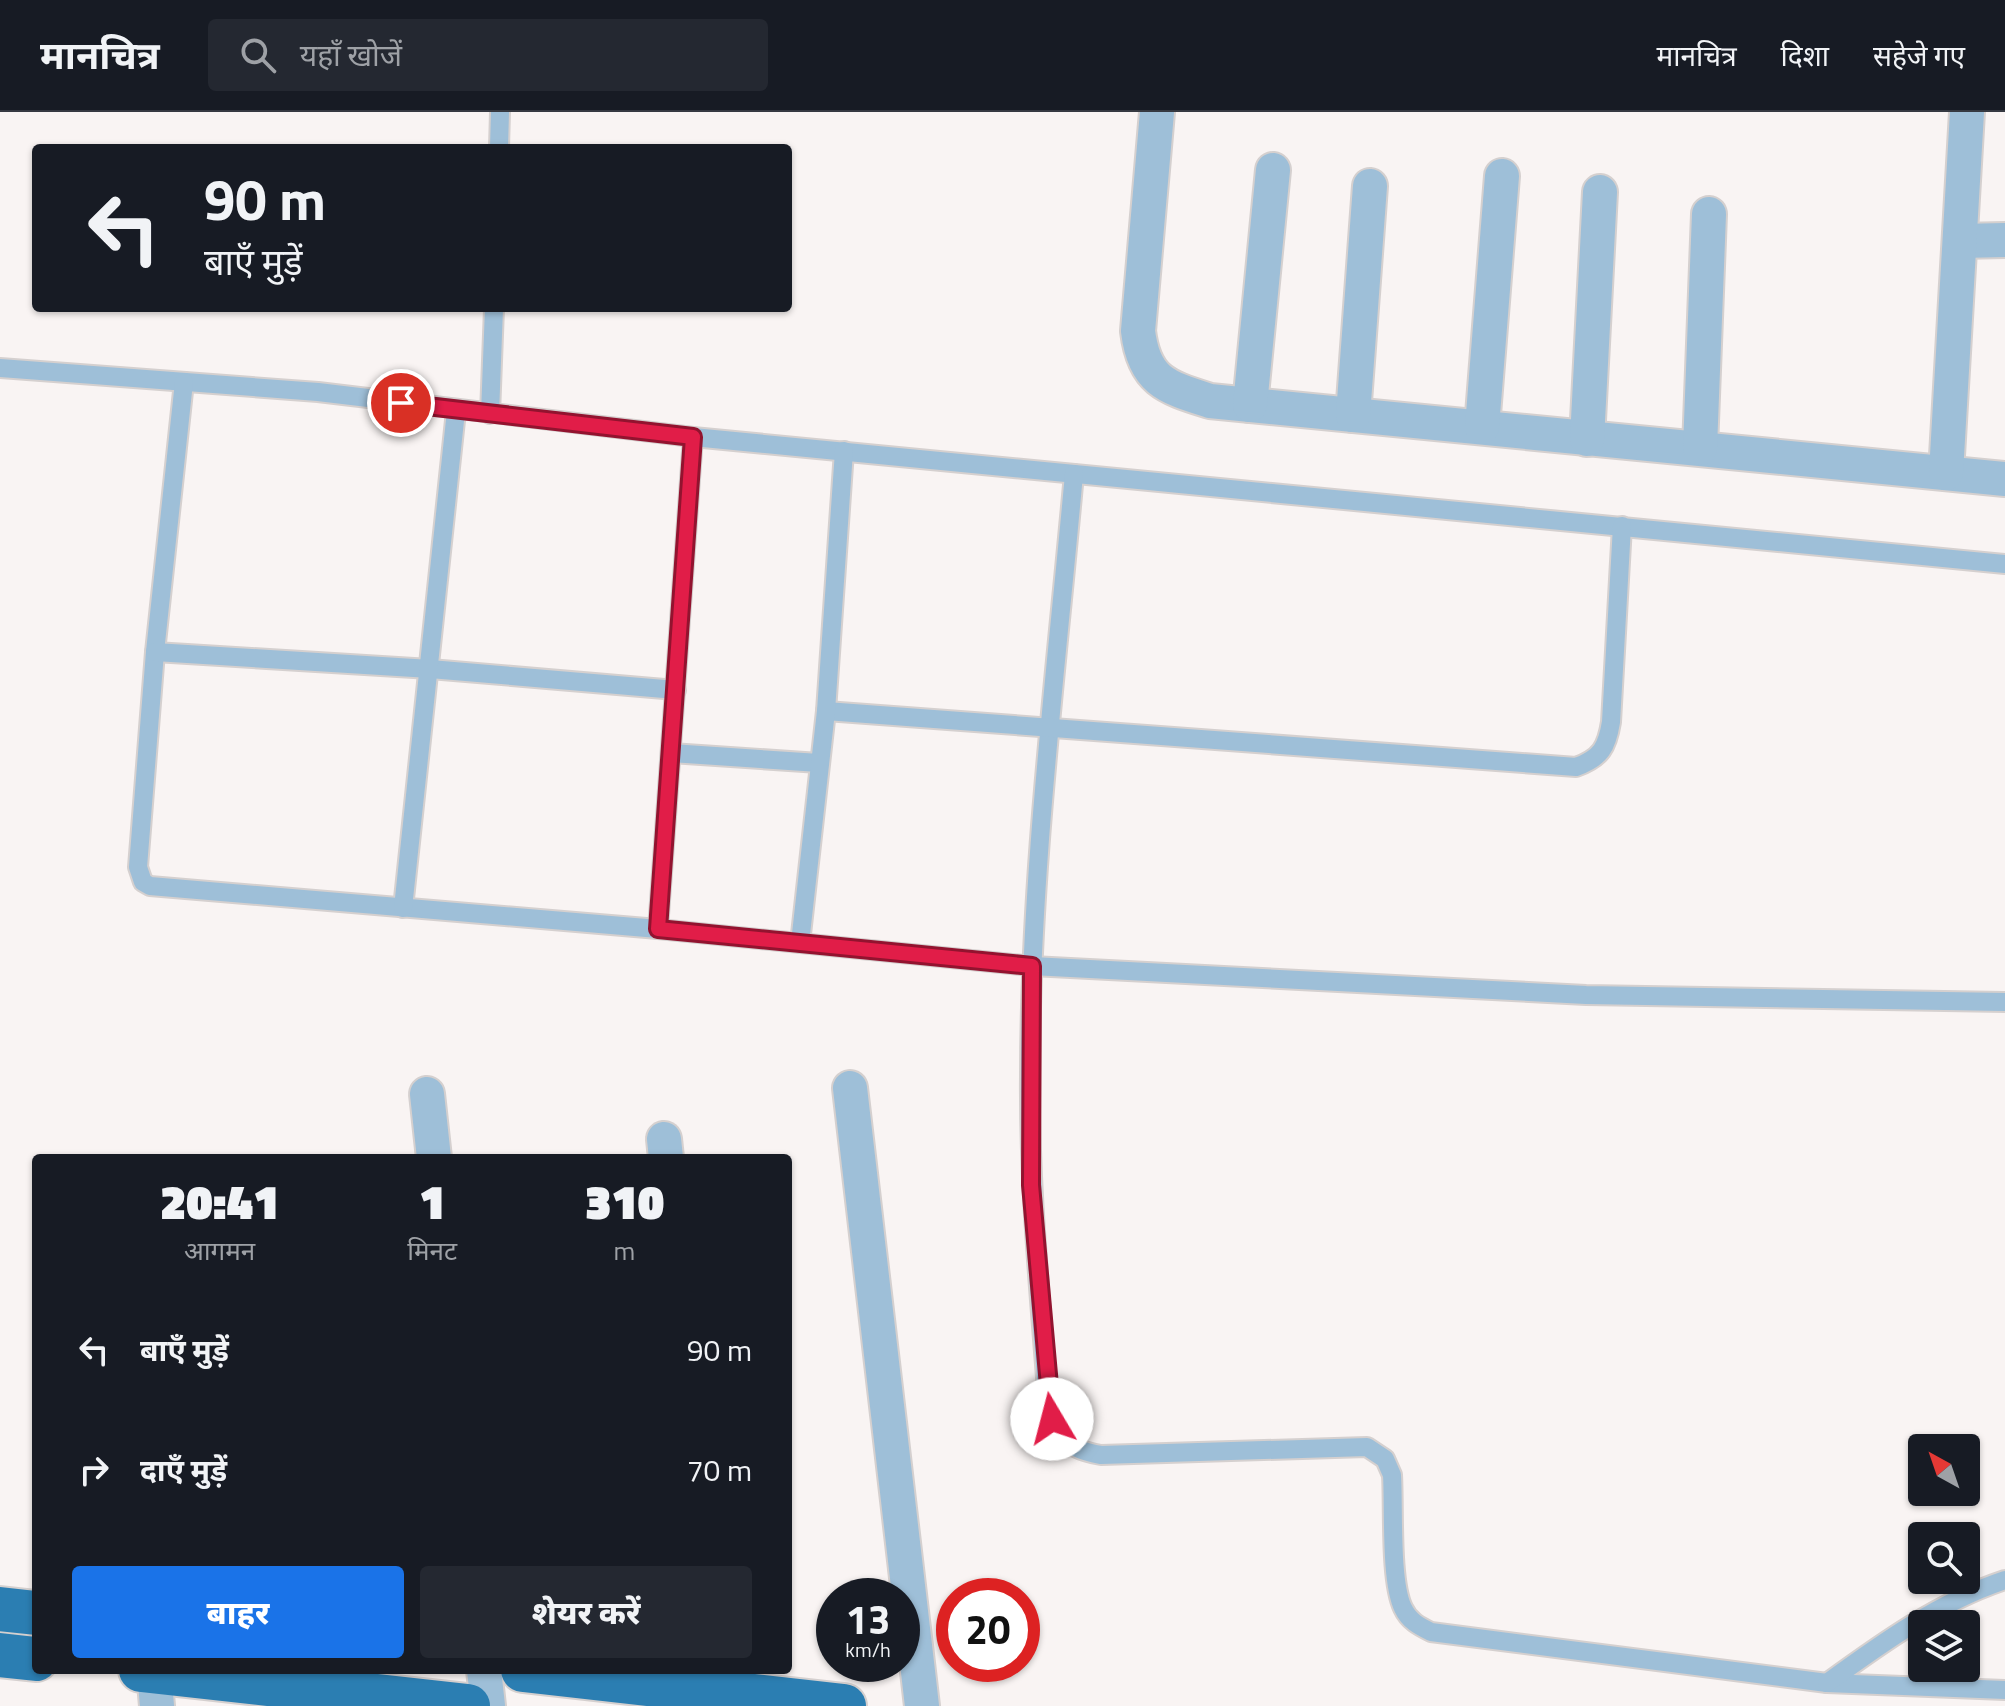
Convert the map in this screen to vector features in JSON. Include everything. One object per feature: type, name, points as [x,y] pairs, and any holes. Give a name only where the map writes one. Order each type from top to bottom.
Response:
[{"type":"highway","points":[[0,1609],[32,1613]]},
{"type":"highway","points":[[0,1655],[32,1659]]},
{"type":"highway","points":[[590,1674],[708,1681],[844,1706]]},
{"type":"highway","points":[[150,1682],[468,1706]]},
{"type":"street","points":[[1157,112],[1138,331],[1141,357],[1156,377],[1176,391],[1210,401],[2005,479]]},
{"type":"street","points":[[1946,473],[1967,112]]},
{"type":"street","points":[[1250,405],[1273,170]]},
{"type":"street","points":[[1482,427],[1502,176]]},
{"type":"street","points":[[1353,415],[1370,186]]},
{"type":"street","points":[[1587,439],[1600,192]]},
{"type":"street","points":[[1700,448],[1709,214]]},
{"type":"street","points":[[1960,241],[2005,240]]},
{"type":"street","points":[[850,1088],[922,1706]]},
{"type":"street","points":[[427,1094],[434,1154]]},
{"type":"street","points":[[484,1674],[488,1706]]},
{"type":"lane","points":[[499,144],[500,112]]},
{"type":"lane","points":[[490,414],[494,312]]},
{"type":"lane","points":[[0,368],[318,392],[456,411],[693,437],[2005,564]]},
{"type":"lane","points":[[184,382],[155,652],[138,867],[143,882],[1032,966],[1586,995],[2005,1002]]},
{"type":"lane","points":[[403,908],[456,411]]},
{"type":"lane","points":[[658,929],[693,437]]},
{"type":"lane","points":[[800,943],[826,711],[844,451]]},
{"type":"lane","points":[[1074,474],[1032,966],[1031,1185],[1047,1390],[1052,1419],[1061,1437],[1077,1451],[1101,1455],[1367,1447],[1385,1459],[1392,1475],[1397,1587],[1403,1608],[1414,1624],[1431,1632],[1827,1683],[2005,1690]]},
{"type":"lane","points":[[826,711],[1576,767],[1595,760],[1607,745],[1611,722],[1622,526]]},
{"type":"lane","points":[[155,652],[430,669],[676,690]]},
{"type":"lane","points":[[671,753],[819,763]]},
{"type":"lane","points":[[1827,1683],[1900,1632],[1950,1603],[2005,1580]]},
{"type":"route","points":[[401,403],[693,437],[658,929],[1032,966],[1031,1185],[1052,1419]]}]
